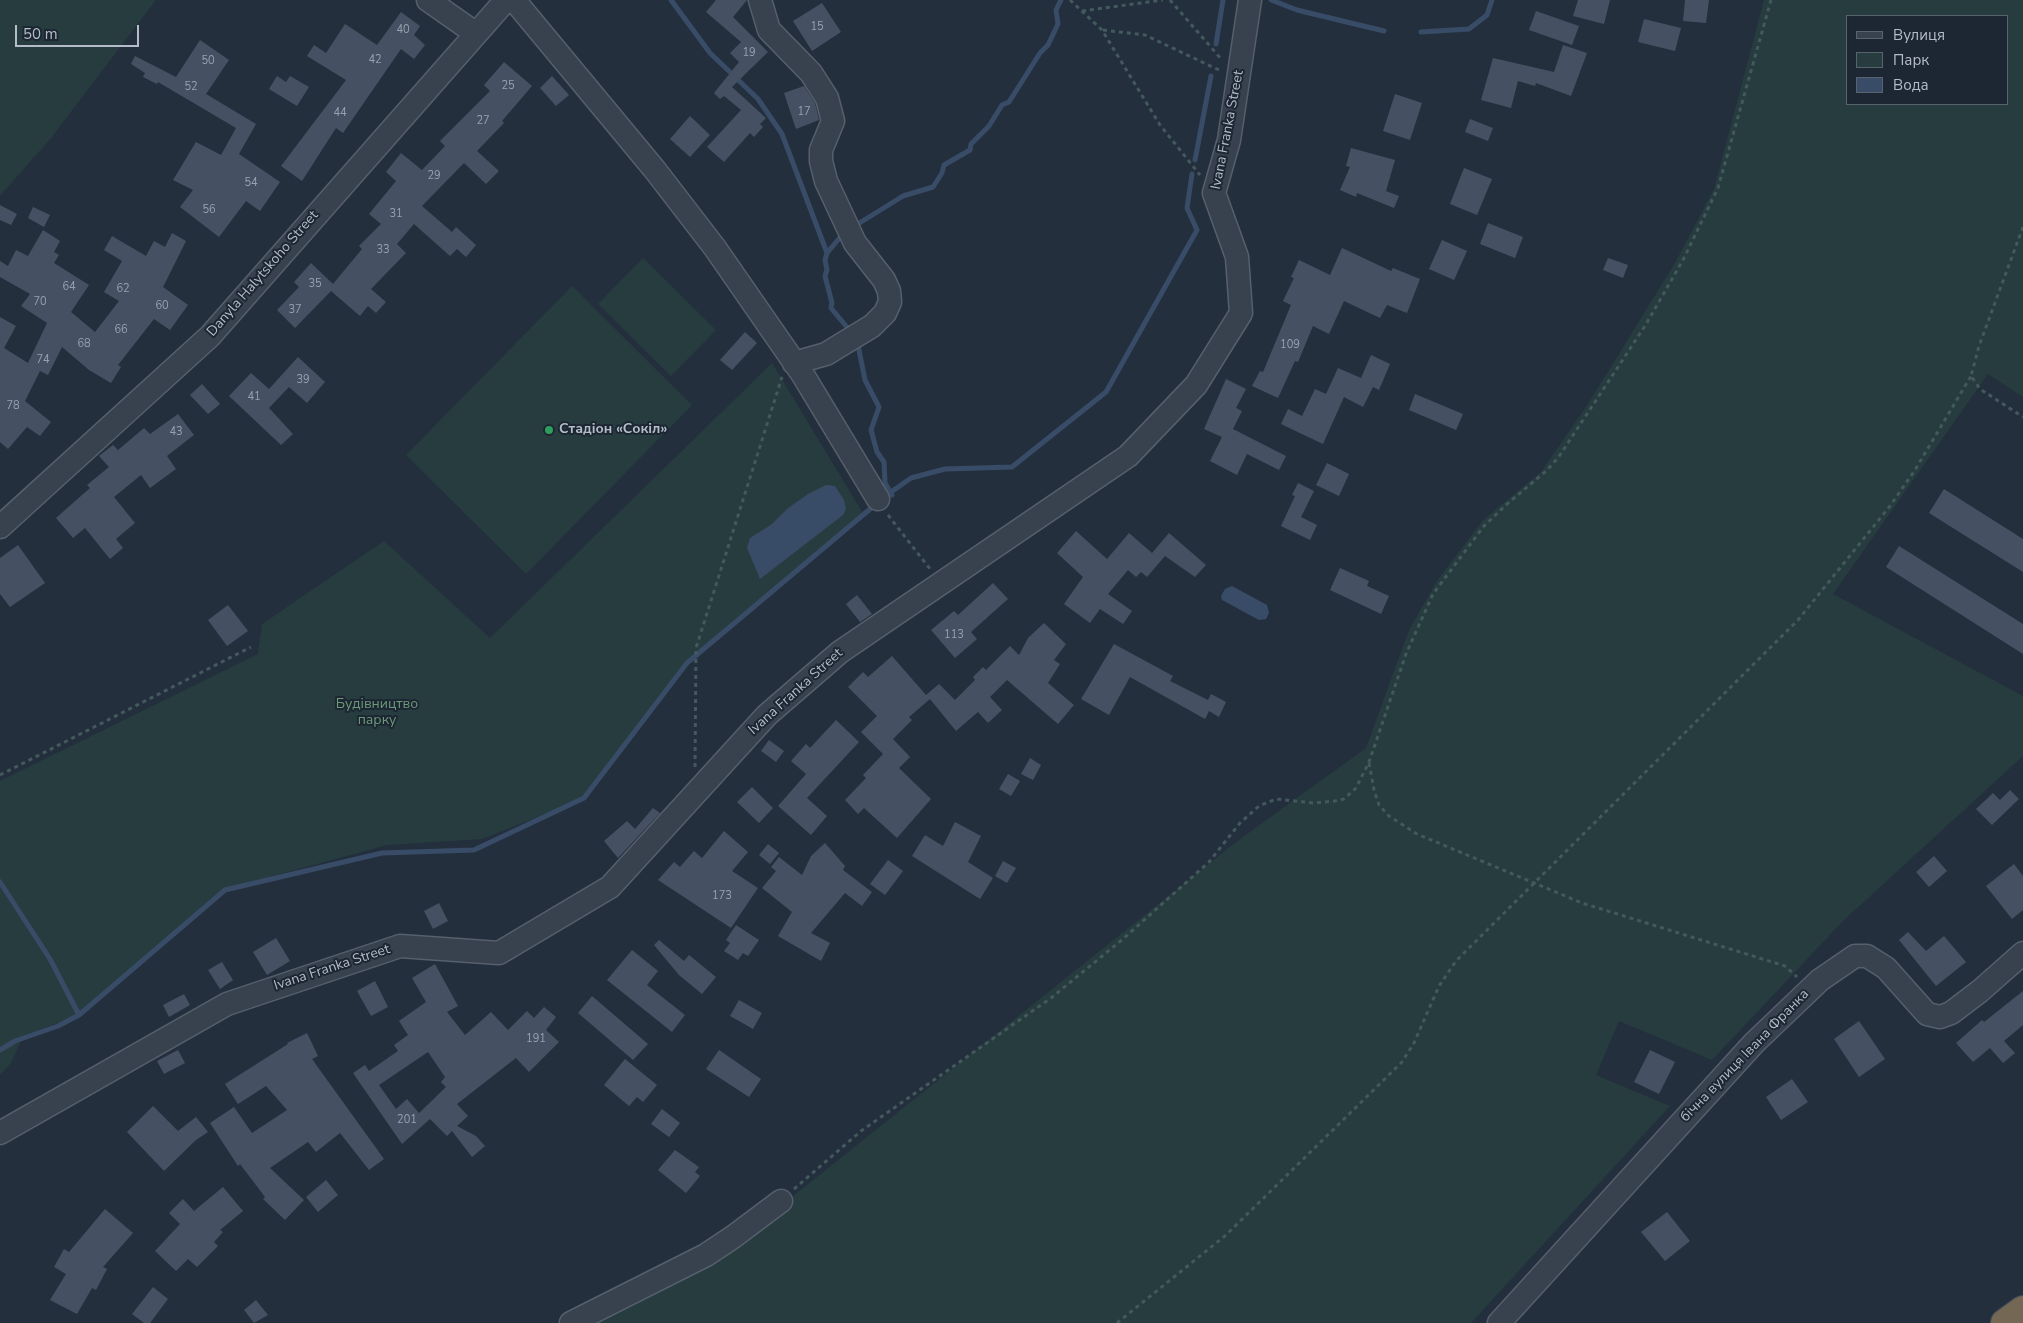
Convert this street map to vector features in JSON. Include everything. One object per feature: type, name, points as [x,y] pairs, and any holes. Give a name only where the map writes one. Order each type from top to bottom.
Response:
[{"type":"highway","points":[[2005,1323],[2023,1310]]},
{"type":"street","points":[[428,0],[475,33]]},
{"type":"street","name":"Danyla Halytskoho Street","points":[[0,527],[210,336],[506,0]]},
{"type":"street","points":[[514,0],[655,170],[715,248],[791,359],[884,508]]},
{"type":"street","points":[[760,0],[769,30],[811,73],[827,98],[833,121],[821,150],[821,161],[826,181],[855,243],[889,291],[890,302],[884,313],[872,326],[826,354],[791,359]]},
{"type":"street","name":"Ivana Franka Street","points":[[0,1133],[226,1004],[400,946],[499,952],[610,887],[767,714],[840,652],[1128,456],[1196,385],[1241,313],[1237,257],[1220,209],[1250,0]]},
{"type":"street","name":"бічна вулиця Івана Франка","points":[[1499,1323],[1754,1043],[1807,991],[1855,956],[1867,956],[1886,968],[1927,1014],[1940,1017],[1951,1013],[1980,991],[2023,954]]},
{"type":"street","points":[[571,1323],[706,1255],[733,1238],[781,1201]]},
{"type":"path","points":[[1070,0],[1102,30],[1160,126],[1220,209]]},
{"type":"path","points":[[1082,11],[1163,0]]},
{"type":"path","points":[[1170,0],[1239,80]]},
{"type":"path","points":[[781,1201],[861,1130],[1051,998],[1123,940],[1209,862],[1240,823],[1259,806],[1276,799],[1314,803],[1344,799],[1356,788],[1369,762],[1406,654],[1433,594],[1484,526],[1558,458],[1645,326],[1683,260],[1718,188],[1771,0]]},
{"type":"path","points":[[1102,30],[1145,35],[1239,80]]},
{"type":"path","points":[[1117,1323],[1226,1235],[1382,1084],[1402,1062],[1414,1043],[1438,986],[1456,962],[1798,620],[1890,506],[1915,470],[1972,376],[1980,346],[2023,227]]},
{"type":"path","points":[[695,794],[696,648],[791,359]]},
{"type":"path","points":[[1972,376],[1980,390],[2023,417]]},
{"type":"path","points":[[884,508],[942,583]]},
{"type":"path","points":[[0,775],[251,647]]},
{"type":"path","points":[[1369,762],[1374,790],[1379,804],[1389,816],[1417,834],[1536,884],[1641,922],[1784,966],[1798,978],[1807,991]]},
{"type":"green space","points":[[0,0],[156,0],[51,138],[0,196]]},
{"type":"green space","points":[[1764,0],[2023,0],[2023,397],[1988,374],[1833,594],[2023,696],[2023,756],[1843,921],[1712,1060],[1619,1021],[1596,1075],[1670,1106],[1471,1323],[591,1323],[723,1252],[1236,842],[1366,748],[1409,630],[1437,581],[1483,520],[1541,472],[1588,404],[1675,263],[1714,189]]},
{"type":"green space","points":[[643,258],[716,330],[671,376],[598,304]]},
{"type":"green space","name":"Стадіон «Сокіл»","points":[[572,286],[692,405],[526,574],[406,455]]},
{"type":"green space","name":"Будівництво парку","points":[[772,363],[864,515],[690,663],[588,797],[482,839],[387,845],[229,888],[83,1013],[23,1036],[11,1063],[0,1075],[0,781],[258,654],[262,624],[384,541],[490,638]]},
{"type":"water","points":[[826,485],[835,486],[844,500],[846,509],[843,515],[760,579],[747,548],[750,538],[772,524],[787,509],[808,494]]},
{"type":"water","points":[[1232,586],[1267,605],[1269,613],[1266,619],[1259,620],[1222,600],[1221,596],[1225,589]]},
{"type":"building","points":[[716,0],[747,0],[733,17],[768,52],[732,87],[766,118],[760,124],[763,127],[754,137],[750,133],[724,162],[707,147],[741,110],[724,96],[720,99],[714,93],[739,62],[730,53],[741,42],[706,12]]},
{"type":"building","points":[[1578,0],[1610,0],[1604,24],[1573,16]]},
{"type":"building","points":[[1685,0],[1709,0],[1706,23],[1683,21]]},
{"type":"building","points":[[822,3],[841,32],[812,51],[793,21]]},
{"type":"building","points":[[1536,11],[1579,26],[1572,45],[1529,30]]},
{"type":"building","points":[[401,12],[420,26],[414,35],[425,45],[414,59],[401,49],[343,133],[336,128],[302,181],[281,166],[346,80],[307,56],[314,45],[326,53],[345,24],[377,45]]},
{"type":"building","points":[[1644,19],[1681,28],[1675,51],[1638,42]]},
{"type":"building","points":[[200,40],[229,60],[206,94],[256,124],[239,154],[280,182],[260,211],[246,201],[219,237],[180,207],[193,190],[173,180],[196,142],[221,155],[236,128],[158,82],[157,84],[143,77],[145,73],[131,64],[135,56],[176,77]]},
{"type":"building","points":[[1563,45],[1587,53],[1571,96],[1536,83],[1535,86],[1518,81],[1511,108],[1481,100],[1493,58],[1554,72]]},
{"type":"building","points":[[504,62],[532,86],[502,121],[504,123],[477,151],[499,171],[486,184],[464,163],[422,206],[452,232],[456,227],[476,245],[466,257],[457,249],[450,256],[414,224],[397,244],[406,253],[371,289],[386,302],[376,313],[368,306],[360,316],[331,291],[295,328],[277,310],[299,287],[294,282],[311,263],[333,284],[362,249],[359,246],[381,224],[369,214],[396,181],[386,172],[401,153],[422,170],[445,146],[440,141],[490,91],[484,85]]},
{"type":"building","points":[[277,76],[286,82],[290,76],[309,87],[297,106],[269,89]]},
{"type":"building","points":[[552,76],[569,95],[556,106],[540,88]]},
{"type":"building","points":[[804,86],[815,103],[819,120],[796,129],[784,93]]},
{"type":"building","points":[[1395,94],[1422,103],[1410,140],[1383,131]]},
{"type":"building","points":[[690,116],[710,135],[690,157],[670,139]]},
{"type":"building","points":[[1470,119],[1493,128],[1488,141],[1465,132]]},
{"type":"building","points":[[1351,148],[1395,160],[1386,191],[1399,196],[1394,208],[1357,193],[1356,197],[1340,190],[1350,167],[1346,166]]},
{"type":"building","points":[[1464,168],[1492,179],[1477,215],[1450,204]]},
{"type":"building","points":[[0,205],[17,214],[11,225],[0,220]]},
{"type":"building","points":[[33,207],[50,215],[44,227],[28,218]]},
{"type":"building","points":[[1488,223],[1523,237],[1515,258],[1480,244]]},
{"type":"building","points":[[43,230],[60,241],[54,252],[59,255],[54,263],[89,285],[71,312],[95,332],[119,301],[104,292],[122,261],[104,250],[112,236],[146,256],[154,241],[165,247],[172,233],[186,241],[163,287],[188,305],[170,330],[154,319],[118,365],[121,367],[111,383],[89,370],[62,347],[48,375],[40,371],[25,401],[51,422],[40,436],[27,427],[8,449],[0,442],[0,317],[16,326],[4,348],[28,363],[47,323],[21,306],[30,294],[0,277],[0,261],[8,266],[16,250],[28,256]]},
{"type":"building","points":[[1442,240],[1467,251],[1454,280],[1429,269]]},
{"type":"building","points":[[1342,248],[1391,271],[1393,268],[1420,279],[1407,313],[1387,305],[1380,318],[1344,301],[1329,334],[1313,326],[1298,362],[1295,361],[1278,398],[1252,386],[1260,371],[1263,372],[1291,305],[1283,301],[1294,278],[1291,277],[1299,260],[1330,275]]},
{"type":"building","points":[[1608,258],[1628,265],[1623,278],[1603,270]]},
{"type":"building","points":[[745,332],[757,343],[732,370],[720,360]]},
{"type":"building","points":[[1371,355],[1390,364],[1379,390],[1373,387],[1363,407],[1344,397],[1323,444],[1281,424],[1288,409],[1302,416],[1315,389],[1326,394],[1338,368],[1361,378]]},
{"type":"building","points":[[298,357],[325,382],[307,403],[289,387],[269,408],[293,434],[281,445],[229,396],[251,373],[269,389]]},
{"type":"building","points":[[1226,379],[1246,389],[1236,408],[1242,411],[1233,429],[1286,456],[1279,470],[1247,454],[1237,475],[1210,461],[1222,437],[1204,429]]},
{"type":"building","points":[[202,384],[220,404],[208,414],[190,395]]},
{"type":"building","points":[[1415,394],[1463,414],[1456,430],[1409,410]]},
{"type":"building","points":[[178,414],[194,435],[167,456],[176,469],[150,488],[141,475],[114,497],[135,523],[116,539],[123,548],[110,559],[85,528],[73,538],[56,518],[90,488],[87,485],[109,467],[99,456],[113,445],[118,450],[144,428],[150,434]]},
{"type":"building","points":[[1327,463],[1349,474],[1339,496],[1316,485]]},
{"type":"building","points":[[1298,483],[1314,491],[1301,517],[1317,525],[1310,540],[1281,526],[1295,496],[1292,495]]},
{"type":"building","points":[[1944,489],[2023,539],[2023,572],[1929,513]]},
{"type":"building","points":[[1076,531],[1107,559],[1129,533],[1152,553],[1169,533],[1206,565],[1195,577],[1165,556],[1147,577],[1141,572],[1136,577],[1128,570],[1108,594],[1132,611],[1123,624],[1100,609],[1090,623],[1064,604],[1083,577],[1057,553]]},
{"type":"building","points":[[18,545],[45,583],[10,607],[0,594],[0,558]]},
{"type":"building","points":[[1899,546],[2023,624],[2023,654],[1886,567]]},
{"type":"building","points":[[1340,568],[1369,581],[1367,586],[1389,596],[1381,614],[1330,590]]},
{"type":"building","points":[[993,583],[1008,599],[971,632],[977,639],[955,658],[931,630],[954,611],[958,615]]},
{"type":"building","points":[[857,595],[872,614],[860,622],[846,604]]},
{"type":"building","points":[[228,605],[248,631],[227,646],[208,620]]},
{"type":"building","points":[[1044,623],[1066,644],[1054,660],[1060,664],[1048,683],[1074,705],[1058,724],[1007,680],[990,697],[1002,710],[988,723],[978,712],[956,731],[930,699],[909,717],[912,720],[893,739],[910,757],[899,768],[931,799],[897,838],[864,808],[858,814],[845,800],[866,778],[863,775],[883,754],[861,732],[877,716],[848,687],[863,672],[868,677],[892,656],[926,695],[939,684],[955,700],[975,680],[973,677],[983,667],[986,670],[1010,646],[1019,655],[1028,638]]},
{"type":"building","points":[[1114,644],[1173,676],[1170,681],[1208,700],[1211,694],[1226,702],[1219,717],[1209,711],[1205,719],[1130,677],[1109,715],[1081,699]]},
{"type":"building","points":[[836,720],[859,742],[807,798],[827,816],[811,835],[778,806],[806,774],[791,761],[806,744],[810,748]]},
{"type":"building","points":[[769,740],[784,751],[776,762],[761,751]]},
{"type":"building","points":[[1030,758],[1041,765],[1033,780],[1021,774]]},
{"type":"building","points":[[1008,774],[1020,781],[1011,796],[999,789]]},
{"type":"building","points":[[752,787],[773,808],[759,823],[737,802]]},
{"type":"building","points":[[2010,790],[2019,799],[1992,825],[1976,809],[1993,793],[2000,800]]},
{"type":"building","points":[[653,808],[660,813],[618,858],[604,841],[627,821],[635,829]]},
{"type":"building","points":[[955,822],[981,836],[968,862],[993,878],[980,899],[912,856],[925,835],[943,846]]},
{"type":"building","points":[[724,831],[748,852],[732,871],[758,888],[731,928],[658,880],[674,862],[680,867],[694,851],[702,858]]},
{"type":"building","points":[[825,843],[845,866],[843,870],[872,892],[862,906],[845,893],[811,933],[830,943],[821,961],[778,936],[792,912],[762,888],[776,871],[771,867],[779,857],[802,875],[811,856]]},
{"type":"building","points":[[768,844],[779,853],[770,864],[759,855]]},
{"type":"building","points":[[1934,856],[1947,871],[1929,887],[1916,872]]},
{"type":"building","points":[[888,860],[903,871],[885,895],[870,884]]},
{"type":"building","points":[[1003,861],[1016,868],[1007,883],[995,876]]},
{"type":"building","points":[[2014,864],[2023,876],[2023,910],[2012,919],[1986,886]]},
{"type":"building","points":[[439,903],[448,921],[433,929],[424,911]]},
{"type":"building","points":[[736,925],[759,940],[748,956],[743,953],[738,960],[724,951],[730,943],[726,940]]},
{"type":"building","points":[[1908,932],[1926,951],[1944,936],[1966,962],[1936,986],[1899,940]]},
{"type":"building","points":[[276,938],[290,961],[267,975],[253,952]]},
{"type":"building","points":[[659,940],[684,961],[689,955],[716,977],[702,994],[679,975],[654,945]]},
{"type":"building","points":[[632,950],[658,971],[647,985],[685,1015],[672,1032],[607,980]]},
{"type":"building","points":[[222,962],[233,980],[220,989],[208,970]]},
{"type":"building","points":[[435,964],[458,1006],[447,1012],[465,1035],[491,1012],[508,1030],[527,1011],[534,1018],[544,1007],[556,1017],[546,1030],[559,1042],[529,1072],[516,1058],[457,1104],[468,1116],[457,1126],[476,1136],[485,1146],[472,1157],[452,1131],[447,1136],[430,1119],[402,1144],[353,1073],[365,1065],[369,1071],[398,1051],[394,1045],[408,1035],[399,1021],[426,1002],[412,978]],"holes":[[[428,1052],[445,1077],[441,1082],[446,1087],[419,1113],[407,1099],[396,1109],[379,1085]]]},
{"type":"building","points":[[375,981],[388,1007],[371,1016],[357,991]]},
{"type":"building","points":[[2023,991],[2023,1025],[2004,1041],[2015,1053],[2003,1063],[1990,1048],[1973,1062],[1956,1043],[1982,1020],[1984,1022]]},
{"type":"building","points":[[184,994],[190,1005],[169,1017],[163,1005]]},
{"type":"building","points":[[592,996],[648,1044],[633,1060],[578,1013]]},
{"type":"building","points":[[739,1000],[762,1013],[753,1029],[730,1016]]},
{"type":"building","points":[[1859,1021],[1885,1059],[1859,1077],[1834,1039]]},
{"type":"building","points":[[307,1033],[318,1056],[312,1059],[384,1159],[369,1170],[340,1133],[316,1152],[308,1142],[270,1168],[304,1200],[285,1220],[263,1199],[265,1197],[240,1164],[238,1166],[210,1123],[234,1107],[252,1133],[287,1110],[266,1086],[238,1104],[225,1084],[287,1043]]},
{"type":"building","points":[[178,1050],[185,1063],[164,1074],[157,1061]]},
{"type":"building","points":[[719,1050],[761,1079],[749,1097],[706,1069]]},
{"type":"building","points":[[1650,1050],[1675,1062],[1659,1094],[1634,1082]]},
{"type":"building","points":[[625,1059],[657,1085],[643,1102],[637,1097],[629,1106],[604,1085]]},
{"type":"building","points":[[1792,1079],[1808,1102],[1781,1120],[1766,1097]]},
{"type":"building","points":[[153,1106],[178,1131],[196,1117],[208,1132],[196,1140],[164,1171],[127,1132]]},
{"type":"building","points":[[662,1109],[680,1123],[669,1137],[651,1124]]},
{"type":"building","points":[[675,1150],[699,1167],[695,1172],[700,1176],[686,1193],[658,1170]]},
{"type":"building","points":[[326,1180],[338,1195],[318,1212],[306,1197]]},
{"type":"building","points":[[223,1187],[243,1211],[220,1230],[223,1232],[214,1242],[218,1246],[197,1267],[188,1259],[176,1271],[155,1251],[180,1224],[169,1213],[183,1199],[194,1211]]},
{"type":"building","points":[[105,1209],[133,1233],[103,1267],[107,1269],[96,1290],[92,1288],[77,1314],[50,1300],[66,1274],[54,1267],[64,1249],[69,1252]]},
{"type":"building","points":[[1667,1212],[1690,1241],[1665,1261],[1641,1232]]},
{"type":"building","points":[[153,1287],[168,1299],[150,1323],[144,1323],[132,1314]]},
{"type":"building","points":[[256,1300],[268,1315],[254,1323],[244,1310]]},
{"type":"waterway","points":[[671,0],[710,53],[758,99],[782,134],[827,253]]},
{"type":"waterway","points":[[853,227],[903,196],[933,187],[942,173],[944,165],[970,150],[971,144],[989,126],[1002,105],[1009,102],[1040,53],[1048,45],[1058,24],[1056,10],[1061,0]]},
{"type":"waterway","points":[[1216,44],[1223,0]]},
{"type":"waterway","points":[[1271,0],[1297,10],[1384,31]]},
{"type":"waterway","points":[[1421,32],[1469,29],[1487,15],[1492,0]]},
{"type":"waterway","points":[[1195,160],[1211,76]]},
{"type":"waterway","points":[[884,497],[911,478],[945,469],[1012,467],[1106,392],[1197,230],[1187,208],[1192,174]]},
{"type":"waterway","points":[[842,235],[827,253],[825,276],[832,303],[831,308],[851,332]]},
{"type":"waterway","points":[[858,345],[865,380],[879,407],[871,430],[877,452],[884,462],[885,483],[892,495]]},
{"type":"waterway","points":[[0,1050],[15,1041],[58,1026],[79,1015],[225,890],[382,853],[474,850],[584,798],[687,663],[876,504]]},
{"type":"waterway","points":[[0,882],[50,959],[79,1015]]},
{"type":"place","name":"Стадіон «Сокіл»","points":[[549,430]]}]
